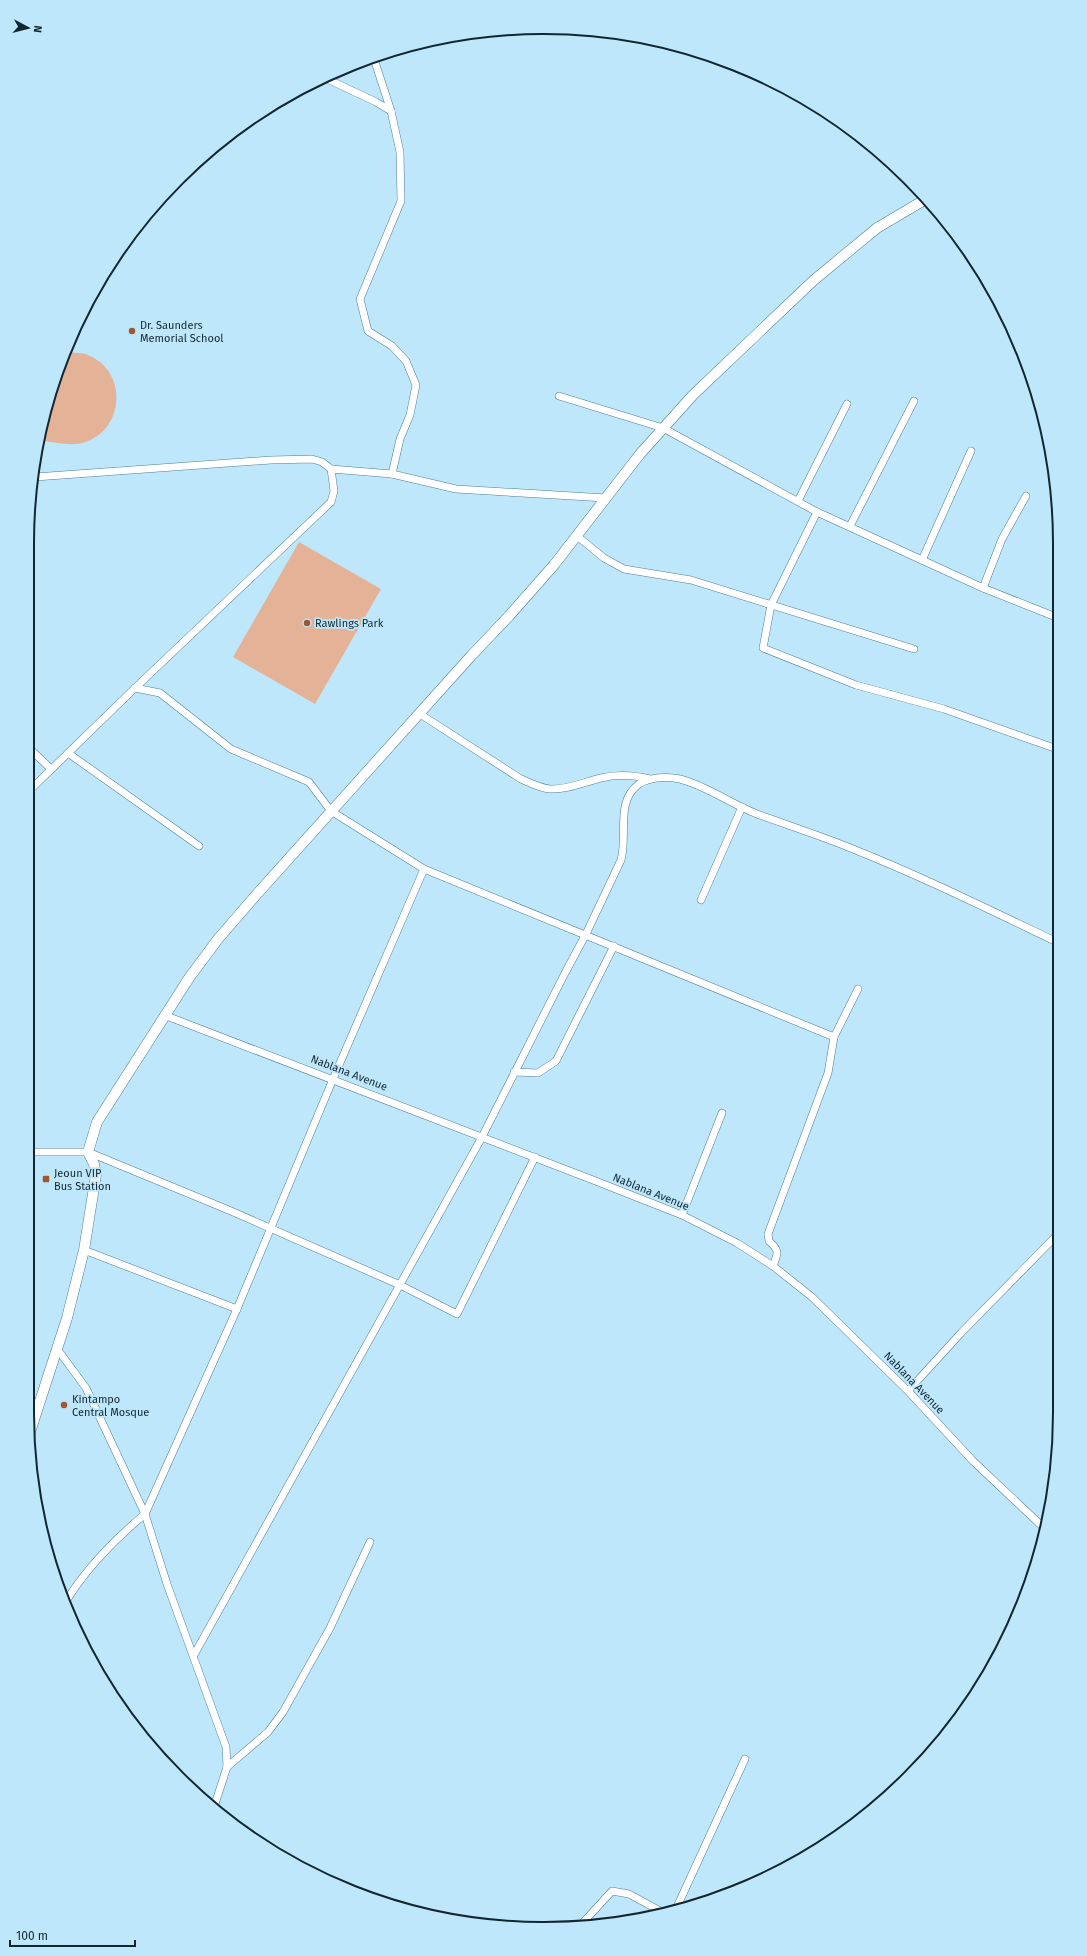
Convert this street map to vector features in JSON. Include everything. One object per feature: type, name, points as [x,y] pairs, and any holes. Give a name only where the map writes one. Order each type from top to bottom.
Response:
[{"type":"main road","points":[[34,1420],[58,1350],[84,1250],[96,1175],[94,1164],[88,1152],[97,1122],[164,1015],[218,939],[331,811],[509,616],[577,536],[663,428],[720,367],[814,280],[877,228],[921,202]]},
{"type":"street","points":[[374,63],[391,111],[400,152],[402,200],[360,299],[368,331],[392,346],[406,361],[416,385],[410,415],[400,439],[392,474]]},
{"type":"street","points":[[331,81],[376,102],[391,111]]},
{"type":"street","points":[[559,396],[663,428],[817,512],[983,588],[1053,616]]},
{"type":"street","points":[[850,526],[914,402]]},
{"type":"street","points":[[798,501],[847,404]]},
{"type":"street","points":[[922,560],[972,451]]},
{"type":"street","points":[[38,477],[271,460],[312,459],[322,462],[331,469],[392,474],[456,489],[606,498]]},
{"type":"street","points":[[34,786],[331,502],[334,491],[331,469]]},
{"type":"street","points":[[983,588],[1002,539],[1026,496]]},
{"type":"street","points":[[817,512],[771,605],[763,648],[856,685],[944,709],[1053,748]]},
{"type":"street","points":[[577,536],[604,558],[624,569],[690,580],[914,649]]},
{"type":"street","points":[[135,688],[160,693],[230,749],[309,782],[331,811],[424,869],[586,934],[834,1037]]},
{"type":"street","points":[[420,714],[520,779],[536,785],[549,789],[565,788],[620,775],[650,779],[679,778],[742,807],[847,846],[912,874],[1053,940]]},
{"type":"street","points":[[34,753],[51,769]]},
{"type":"street","points":[[68,753],[198,846]]},
{"type":"street","points":[[194,1655],[482,1137],[564,973],[586,934],[621,860],[623,851],[626,799],[636,787],[650,779]]},
{"type":"street","points":[[701,900],[742,807]]},
{"type":"street","points":[[69,1596],[94,1561],[117,1537],[145,1514],[237,1309],[332,1079],[424,869]]},
{"type":"street","points":[[514,1072],[538,1073],[556,1060],[614,946]]},
{"type":"street","points":[[773,1266],[778,1253],[777,1248],[769,1241],[768,1234],[828,1073],[834,1037],[858,989]]},
{"type":"street","name":"Nablana Avenue","points":[[164,1015],[682,1215],[737,1243],[773,1266],[812,1297],[908,1391],[974,1461],[1040,1524]]},
{"type":"street","points":[[682,1215],[722,1113]]},
{"type":"street","points":[[34,1152],[88,1152],[231,1211],[400,1285],[457,1314],[535,1157]]},
{"type":"street","points":[[908,1391],[961,1333],[1053,1240]]},
{"type":"street","points":[[84,1250],[237,1309]]},
{"type":"street","points":[[58,1350],[86,1388],[145,1514],[168,1584],[226,1747],[227,1767],[216,1802]]},
{"type":"street","points":[[227,1767],[268,1732],[283,1712],[330,1628],[370,1542]]},
{"type":"street","points":[[678,1904],[745,1759]]},
{"type":"street","points":[[585,1920],[612,1891],[629,1894],[657,1909]]},
{"type":"shaded area","points":[[72,352],[81,353],[90,356],[102,364],[111,375],[115,388],[116,401],[114,414],[108,426],[98,436],[85,442],[64,444],[45,441],[51,412]]},
{"type":"shaded area","name":"Rawlings Park","points":[[299,542],[381,589],[315,704],[233,657]]},
{"type":"place","name":"Dr. Saunders Memorial School","points":[[132,331]]},
{"type":"place","name":"Rawlings Park","points":[[307,623]]},
{"type":"place","name":"Jeoun VIP Bus Station","points":[[46,1179]]},
{"type":"place","name":"Kintampo Central Mosque","points":[[64,1405]]}]
